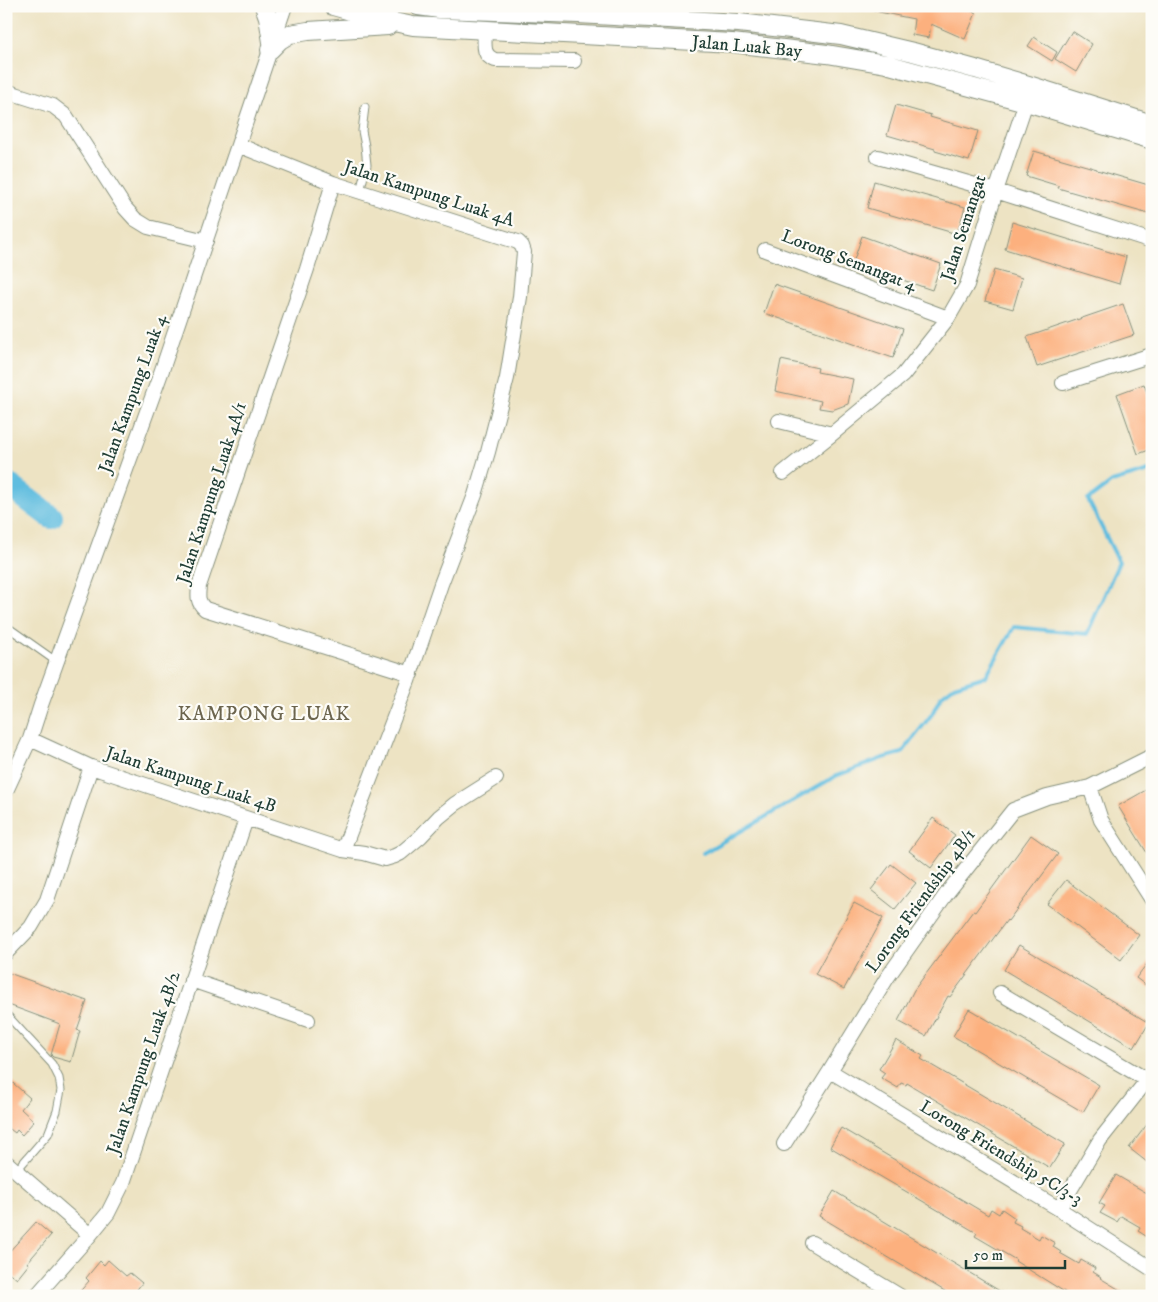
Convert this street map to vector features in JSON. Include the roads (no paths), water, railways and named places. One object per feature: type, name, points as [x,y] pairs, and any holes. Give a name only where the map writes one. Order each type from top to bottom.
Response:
[{"type":"street","points":[[264,6],[268,17],[271,46],[290,34],[308,31],[413,26]]},
{"type":"street","name":"Jalan Kampung Luak 4","points":[[6,791],[30,739],[162,370],[285,6]]},
{"type":"street","name":"Jalan Luak Bay","points":[[333,6],[378,19],[413,26],[732,43],[828,54],[886,64],[1026,102],[1152,140]]},
{"type":"street","name":"Jalan Luak Bay","points":[[418,6],[440,9],[739,23],[841,35],[913,52],[1152,124]]},
{"type":"street","points":[[485,30],[485,53],[489,58],[495,60],[574,61]]},
{"type":"street","points":[[6,91],[52,106],[66,116],[125,208],[135,218],[148,227],[206,241]]},
{"type":"street","name":"Jalan Semangat","points":[[783,473],[903,375],[958,304],[967,285],[1026,102]]},
{"type":"street","name":"Jalan Kampung Luak 4A","points":[[238,145],[333,183],[518,242],[524,252],[520,297],[507,378],[488,452],[475,494],[441,584],[408,682],[343,850]]},
{"type":"street","points":[[878,157],[996,191],[1152,241]]},
{"type":"street","name":"Jalan Kampung Luak 4A/1","points":[[333,183],[304,278],[199,586],[198,599],[205,609],[408,682]]},
{"type":"street","name":"Lorong Semangat 4","points":[[765,250],[948,318]]},
{"type":"street","points":[[1064,383],[1152,355]]},
{"type":"street","points":[[779,421],[832,434]]},
{"type":"street","name":"Jalan Kampung Luak 4B","points":[[30,739],[91,767],[343,850],[385,859],[401,853],[455,804],[496,778]]},
{"type":"street","name":"Lorong Friendship 4B/1","points":[[784,1144],[892,970],[947,893],[1013,810],[1047,797],[1090,787],[1152,756]]},
{"type":"street","points":[[6,953],[31,927],[47,900],[91,767]]},
{"type":"street","points":[[1090,787],[1101,820],[1152,900]]},
{"type":"street","name":"Jalan Kampung Luak 4B/2","points":[[36,1296],[108,1213],[123,1183],[246,818]]},
{"type":"street","points":[[191,980],[308,1020]]},
{"type":"street","points":[[1000,993],[1149,1077],[1100,1140],[1060,1209]]},
{"type":"street","name":"Lorong Friendship 5C/3-3","points":[[830,1071],[1060,1209],[1152,1269]]},
{"type":"street","points":[[11,1167],[90,1235]]},
{"type":"street","points":[[812,1243],[900,1296]]},
{"type":"lane","points":[[360,191],[367,165],[362,131],[364,106]]},
{"type":"lane","points":[[6,626],[56,662]]},
{"type":"lane","points":[[6,1014],[52,1064],[60,1078],[61,1090],[57,1111],[48,1134],[11,1167]]},
{"type":"waterway","points":[[703,853],[836,776],[883,758],[902,753],[932,714],[941,696],[954,686],[986,676],[1014,627],[1087,634],[1119,562],[1088,500],[1112,482],[1152,470]]},
{"type":"waterway","points":[[6,483],[51,517]]},
{"type":"district","name":"KAMPONG LUAK","points":[[264,714]]}]
